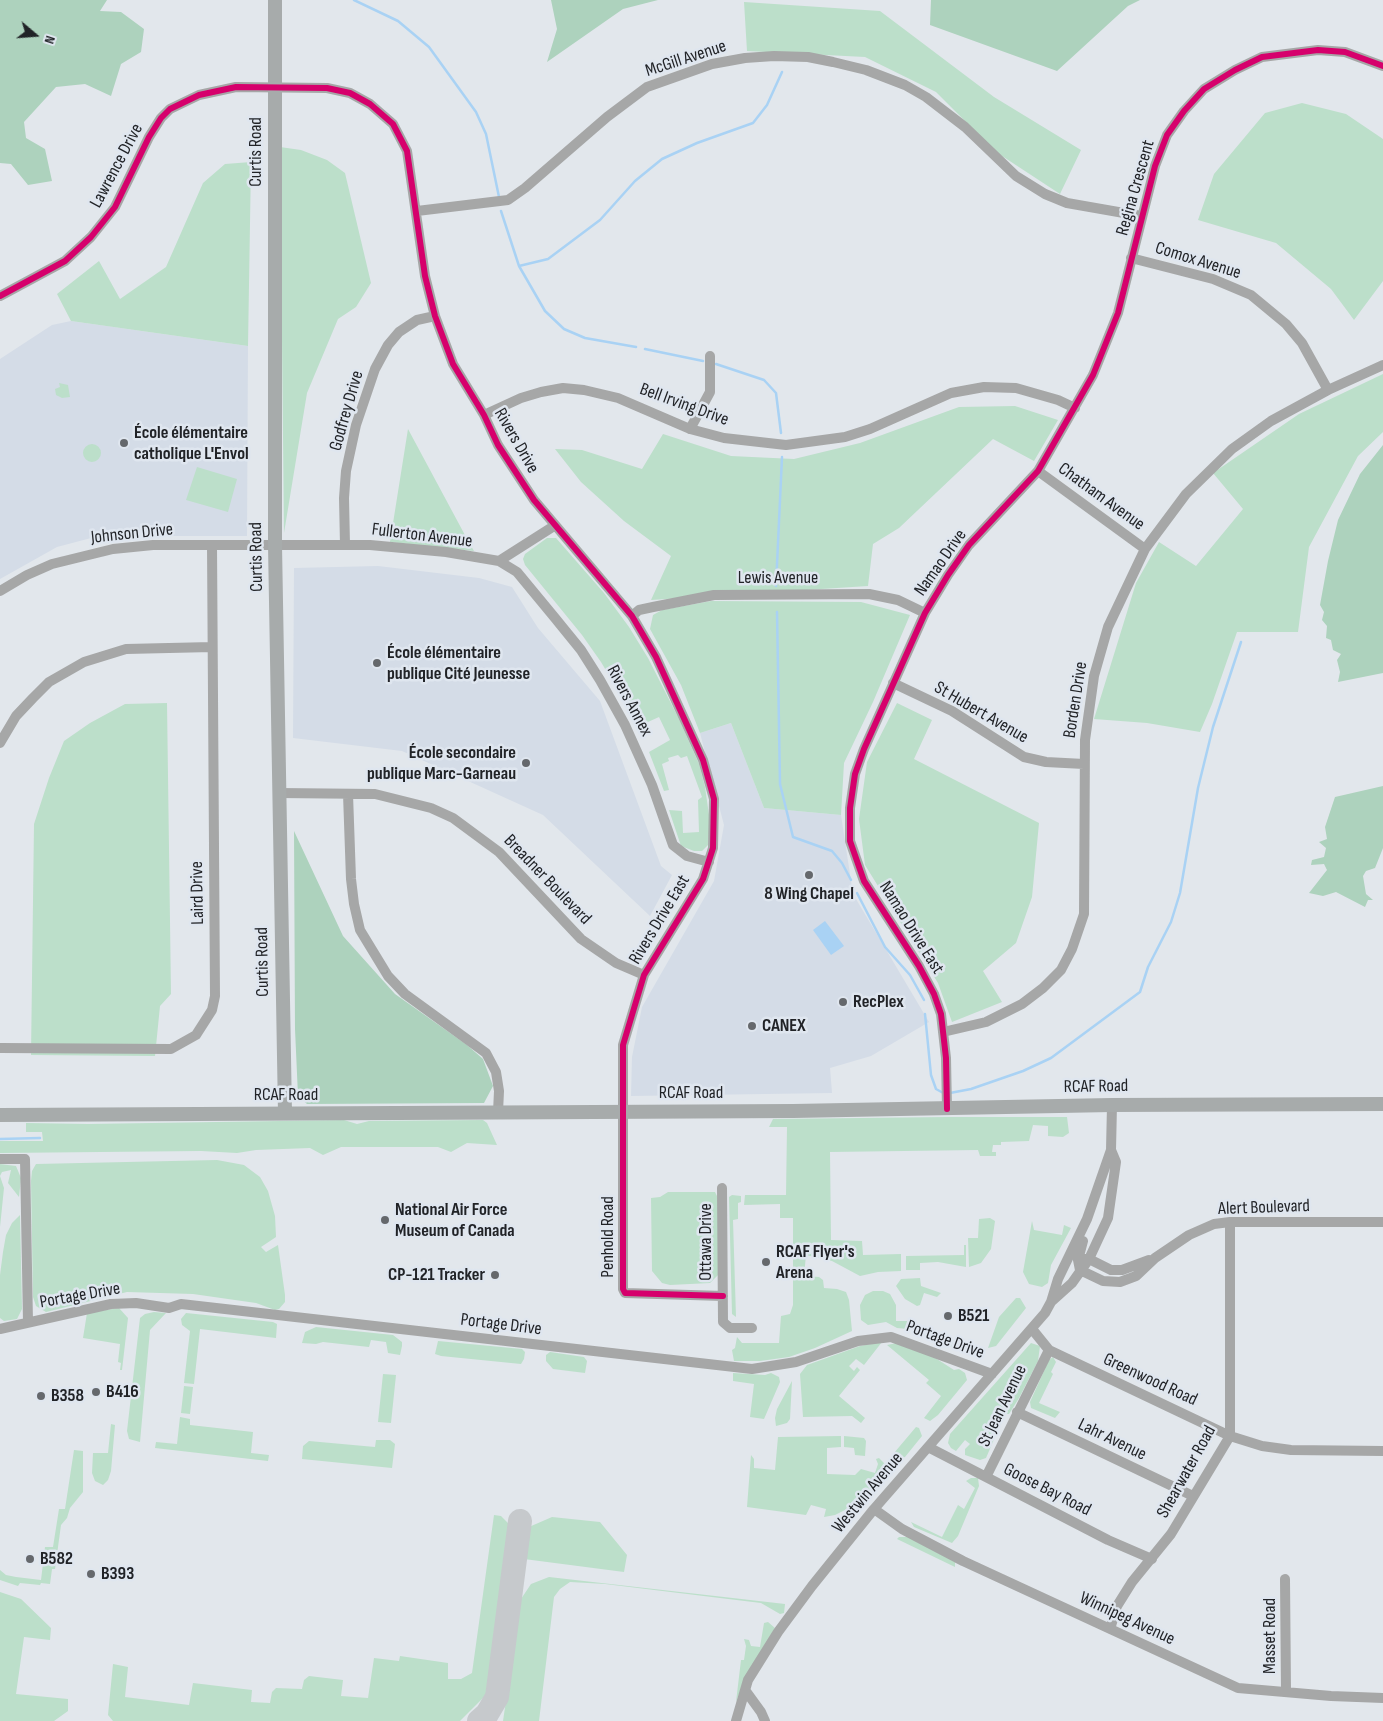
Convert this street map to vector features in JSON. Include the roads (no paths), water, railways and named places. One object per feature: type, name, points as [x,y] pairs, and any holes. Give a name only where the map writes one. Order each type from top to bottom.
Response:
[{"type":"main road","name":"Curtis Road","points":[[275,0],[275,545],[285,1113]]},
{"type":"main road","name":"RCAF Road","points":[[0,1115],[624,1112],[948,1104],[1383,1104]]},
{"type":"street","name":"Regina Crescent","points":[[1131,258],[1155,166],[1167,135],[1204,89],[1235,70],[1262,57],[1318,50],[1345,52],[1383,66]]},
{"type":"street","name":"McGill Avenue","points":[[417,211],[508,200],[525,188],[607,117],[647,87],[712,64],[745,58],[774,56],[808,57],[834,62],[866,70],[905,85],[965,127],[1016,176],[1045,194],[1067,203],[1141,216]]},
{"type":"street","name":"Rivers Drive","points":[[275,86],[327,88],[350,93],[376,109],[393,124],[407,152],[425,276],[435,316],[454,364],[515,473],[554,526],[632,616],[659,664],[703,760],[714,799],[713,848],[709,862]]},
{"type":"street","name":"Lawrence Drive","points":[[0,296],[65,261],[90,238],[115,206],[154,128],[170,109],[198,95],[222,88],[275,86]]},
{"type":"street","name":"Comox Avenue","points":[[1131,258],[1213,279],[1251,295],[1286,324],[1302,343],[1328,390]]},
{"type":"street","name":"Namao Drive","points":[[864,881],[850,841],[850,808],[854,782],[864,749],[925,613],[969,545],[1038,471],[1093,376],[1118,313],[1131,258]]},
{"type":"street","name":"Godfrey Drive","points":[[345,545],[344,498],[346,471],[356,425],[375,369],[388,345],[399,332],[418,320],[435,316]]},
{"type":"street","points":[[690,429],[710,392],[710,356]]},
{"type":"street","points":[[1328,390],[1383,365]]},
{"type":"street","name":"Bell Irving Drive","points":[[484,415],[521,398],[564,388],[584,390],[618,398],[690,429],[750,442],[786,445],[819,442],[870,429],[951,393],[984,387],[1016,388],[1075,408]]},
{"type":"street","name":"Borden Drive","points":[[943,1032],[986,1022],[1022,1004],[1043,988],[1061,970],[1072,949],[1084,914],[1085,740],[1094,676],[1108,627],[1145,549],[1186,494],[1232,449],[1271,422],[1328,390]]},
{"type":"street","name":"Chatham Avenue","points":[[1038,471],[1145,549]]},
{"type":"street","points":[[499,561],[554,526]]},
{"type":"street","name":"Johnson Drive","points":[[0,591],[27,575],[52,564],[105,550],[153,545],[275,545]]},
{"type":"street","name":"Laird Drive","points":[[0,1048],[171,1049],[196,1035],[212,1010],[215,996],[212,545]]},
{"type":"street","name":"Fullerton Avenue","points":[[275,545],[387,546],[499,561]]},
{"type":"street","name":"Rivers Annex","points":[[499,561],[516,572],[581,650],[600,680],[625,725],[648,777],[673,845],[687,856],[709,862]]},
{"type":"street","name":"Lewis Avenue","points":[[632,616],[639,610],[714,595],[869,594],[898,600],[925,613]]},
{"type":"street","points":[[0,744],[16,716],[38,692],[65,672],[84,662],[126,649],[212,647]]},
{"type":"street","name":"St Hubert Avenue","points":[[893,683],[952,711],[1024,757],[1046,762],[1084,764]]},
{"type":"street","name":"Breadner Boulevard","points":[[279,793],[375,794],[401,799],[430,808],[452,818],[499,852],[581,940],[616,963],[644,975]]},
{"type":"street","points":[[348,794],[350,880],[360,930],[388,976],[404,994],[486,1053],[496,1072],[499,1091],[498,1112]]},
{"type":"street","name":"Rivers Drive East","points":[[624,1112],[623,1045],[644,975],[697,890],[709,862]]},
{"type":"street","name":"Namao Drive East","points":[[864,881],[919,966],[934,994],[941,1014],[948,1104]]},
{"type":"street","name":"Westwin Avenue","points":[[1051,1302],[1058,1279],[1087,1218],[1111,1150],[1112,1105]]},
{"type":"street","name":"Penhold Road","points":[[624,1112],[623,1289],[625,1293],[723,1296]]},
{"type":"street","name":"Westwin Avenue","points":[[736,1721],[745,1690],[778,1632],[874,1510],[1032,1329],[1051,1302],[1072,1283],[1089,1258],[1102,1233],[1112,1204],[1116,1162],[1111,1150]]},
{"type":"street","points":[[0,1159],[25,1159],[28,1322]]},
{"type":"street","name":"Ottawa Drive","points":[[722,1188],[722,1316],[726,1326],[752,1328]]},
{"type":"street","points":[[1080,1270],[1079,1250],[1088,1230],[1087,1218]]},
{"type":"street","name":"Alert Boulevard","points":[[1080,1270],[1103,1282],[1120,1282],[1136,1276],[1155,1258],[1189,1235],[1214,1224],[1230,1222],[1383,1222]]},
{"type":"street","name":"Shearwater Road","points":[[1110,1629],[1122,1598],[1132,1582],[1171,1534],[1230,1436],[1230,1222]]},
{"type":"street","points":[[1066,1264],[1089,1258]]},
{"type":"street","name":"Alert Boulevard","points":[[1089,1258],[1111,1270],[1122,1270],[1155,1258]]},
{"type":"street","name":"Portage Drive","points":[[0,1329],[111,1304],[136,1303],[169,1308],[181,1304],[752,1368],[796,1362],[858,1341],[891,1337],[992,1374]]},
{"type":"street","name":"Greenwood Road","points":[[1032,1329],[1049,1350],[1230,1436],[1262,1446],[1291,1450],[1383,1451]]},
{"type":"street","name":"St Jean Avenue","points":[[986,1478],[1049,1350]]},
{"type":"street","name":"Lahr Avenue","points":[[1018,1412],[1193,1496]]},
{"type":"street","name":"Goose Bay Road","points":[[928,1447],[1108,1540],[1152,1559]]},
{"type":"street","name":"Winnipeg Avenue","points":[[874,1510],[902,1529],[963,1560],[1238,1688],[1383,1698]]},
{"type":"street","name":"Masset Road","points":[[1285,1579],[1286,1692]]},
{"type":"street","points":[[745,1690],[762,1712],[765,1721]]},
{"type":"water","points":[[825,921],[844,946],[831,955],[813,930]]},
{"type":"waterway","points":[[354,0],[398,21],[429,47],[476,112],[486,134],[499,197]]},
{"type":"waterway","points":[[519,266],[548,259],[600,220],[635,181],[662,159],[697,143],[753,123],[767,105],[782,72]]},
{"type":"waterway","points":[[501,211],[519,266],[545,311],[564,329],[585,338],[636,347]]},
{"type":"waterway","points":[[645,349],[703,361]]},
{"type":"waterway","points":[[716,364],[764,380],[776,393],[781,433]]},
{"type":"waterway","points":[[776,586],[782,457]]},
{"type":"waterway","points":[[777,612],[780,784],[793,837],[832,851],[842,863],[851,880]]},
{"type":"waterway","points":[[950,1093],[971,1089],[1023,1071],[1051,1058],[1140,992],[1148,967],[1171,922],[1180,893],[1198,788],[1213,727],[1241,642]]},
{"type":"waterway","points":[[857,893],[885,947],[910,975],[924,1000]]},
{"type":"waterway","points":[[925,1014],[931,1075],[936,1089],[945,1094]]},
{"type":"waterway","points":[[0,1139],[40,1138]]},
{"type":"place","name":"École élémentaire catholique L'Envol","points":[[124,443]]},
{"type":"place","name":"École élémentaire publique Cité Jeunesse","points":[[377,663]]},
{"type":"place","name":"École secondaire publique Marc-Garneau","points":[[526,763]]},
{"type":"place","name":"8 Wing Chapel","points":[[809,875]]},
{"type":"place","name":"RecPlex","points":[[843,1002]]},
{"type":"place","name":"CANEX","points":[[752,1026]]},
{"type":"place","name":"National Air Force Museum of Canada","points":[[385,1220]]},
{"type":"place","name":"RCAF Flyer's Arena","points":[[766,1262]]},
{"type":"place","name":"CP-121 Tracker","points":[[495,1275]]},
{"type":"place","name":"B521","points":[[948,1316]]},
{"type":"place","name":"B416","points":[[96,1392]]},
{"type":"place","name":"B358","points":[[41,1396]]},
{"type":"place","name":"B582","points":[[30,1559]]},
{"type":"place","name":"B393","points":[[91,1574]]}]
